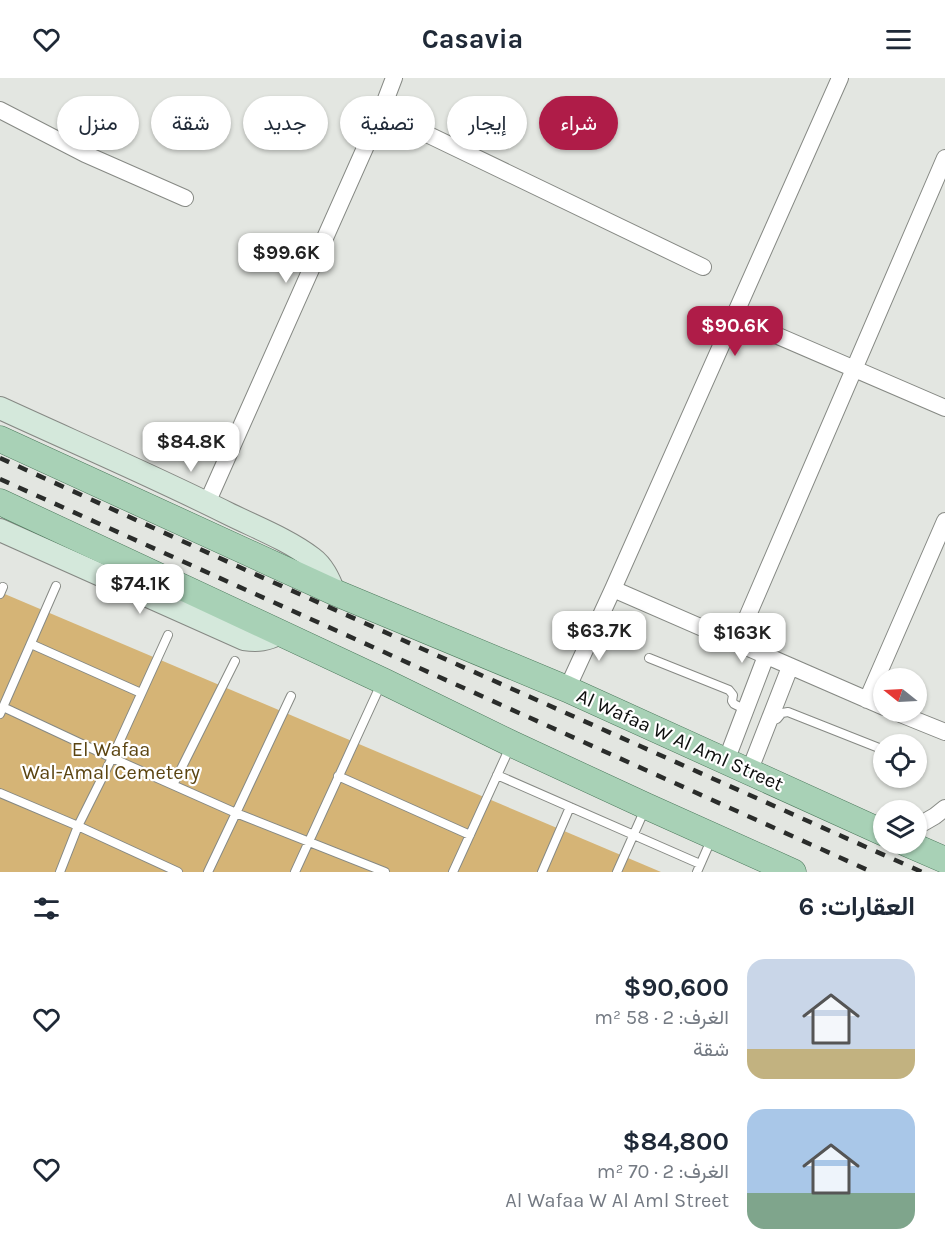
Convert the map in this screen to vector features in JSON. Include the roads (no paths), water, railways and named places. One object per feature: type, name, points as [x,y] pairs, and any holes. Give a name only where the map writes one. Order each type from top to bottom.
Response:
[{"type":"main road","name":"Al Wafaa W Al Aml Street","points":[[0,439],[334,592],[567,689],[873,828]]},
{"type":"main road","points":[[0,502],[383,681],[512,744],[793,872]]},
{"type":"main road","points":[[927,852],[945,860]]},
{"type":"street","points":[[387,96],[394,78]]},
{"type":"street","points":[[567,689],[840,78]]},
{"type":"street","points":[[0,110],[85,154],[185,198]]},
{"type":"street","points":[[435,138],[703,267]]},
{"type":"street","points":[[207,503],[364,150]]},
{"type":"street","points":[[736,643],[945,158]]},
{"type":"street","points":[[734,317],[945,408]]},
{"type":"street","points":[[0,408],[207,503],[287,543],[313,559],[330,581],[334,592]]},
{"type":"street","points":[[867,700],[945,521]]},
{"type":"street","points":[[0,530],[244,639],[257,641],[270,639],[280,633]]},
{"type":"street","points":[[613,589],[873,702]]},
{"type":"street","points":[[726,761],[766,656]]},
{"type":"street","points":[[749,772],[790,667]]},
{"type":"street","points":[[747,705],[772,714]]},
{"type":"street","points":[[920,722],[945,732]]},
{"type":"street","points":[[927,821],[945,808]]},
{"type":"lane","points":[[56,586],[2,711],[236,813],[385,872]]},
{"type":"lane","points":[[60,872],[78,826],[168,635]]},
{"type":"lane","points":[[31,644],[141,693]]},
{"type":"lane","points":[[649,658],[729,690],[733,695],[734,704],[747,705]]},
{"type":"lane","points":[[173,785],[235,661]]},
{"type":"lane","points":[[295,872],[383,681]]},
{"type":"lane","points":[[208,872],[291,696]]},
{"type":"lane","points":[[772,714],[775,720],[782,713],[788,712],[873,746]]},
{"type":"lane","points":[[453,872],[512,744]]},
{"type":"lane","points":[[497,775],[633,835],[698,868],[713,836]]},
{"type":"lane","points":[[338,777],[470,835]]},
{"type":"lane","points":[[0,793],[178,872]]},
{"type":"lane","points":[[617,872],[646,806]]},
{"type":"lane","points":[[542,872],[570,807]]},
{"type":"railway","points":[[0,458],[922,872]]},
{"type":"railway","points":[[0,479],[872,872]]},
{"type":"park label","name":"El Wafaa Wal-Amal Cemetery","points":[[111,760]]}]
